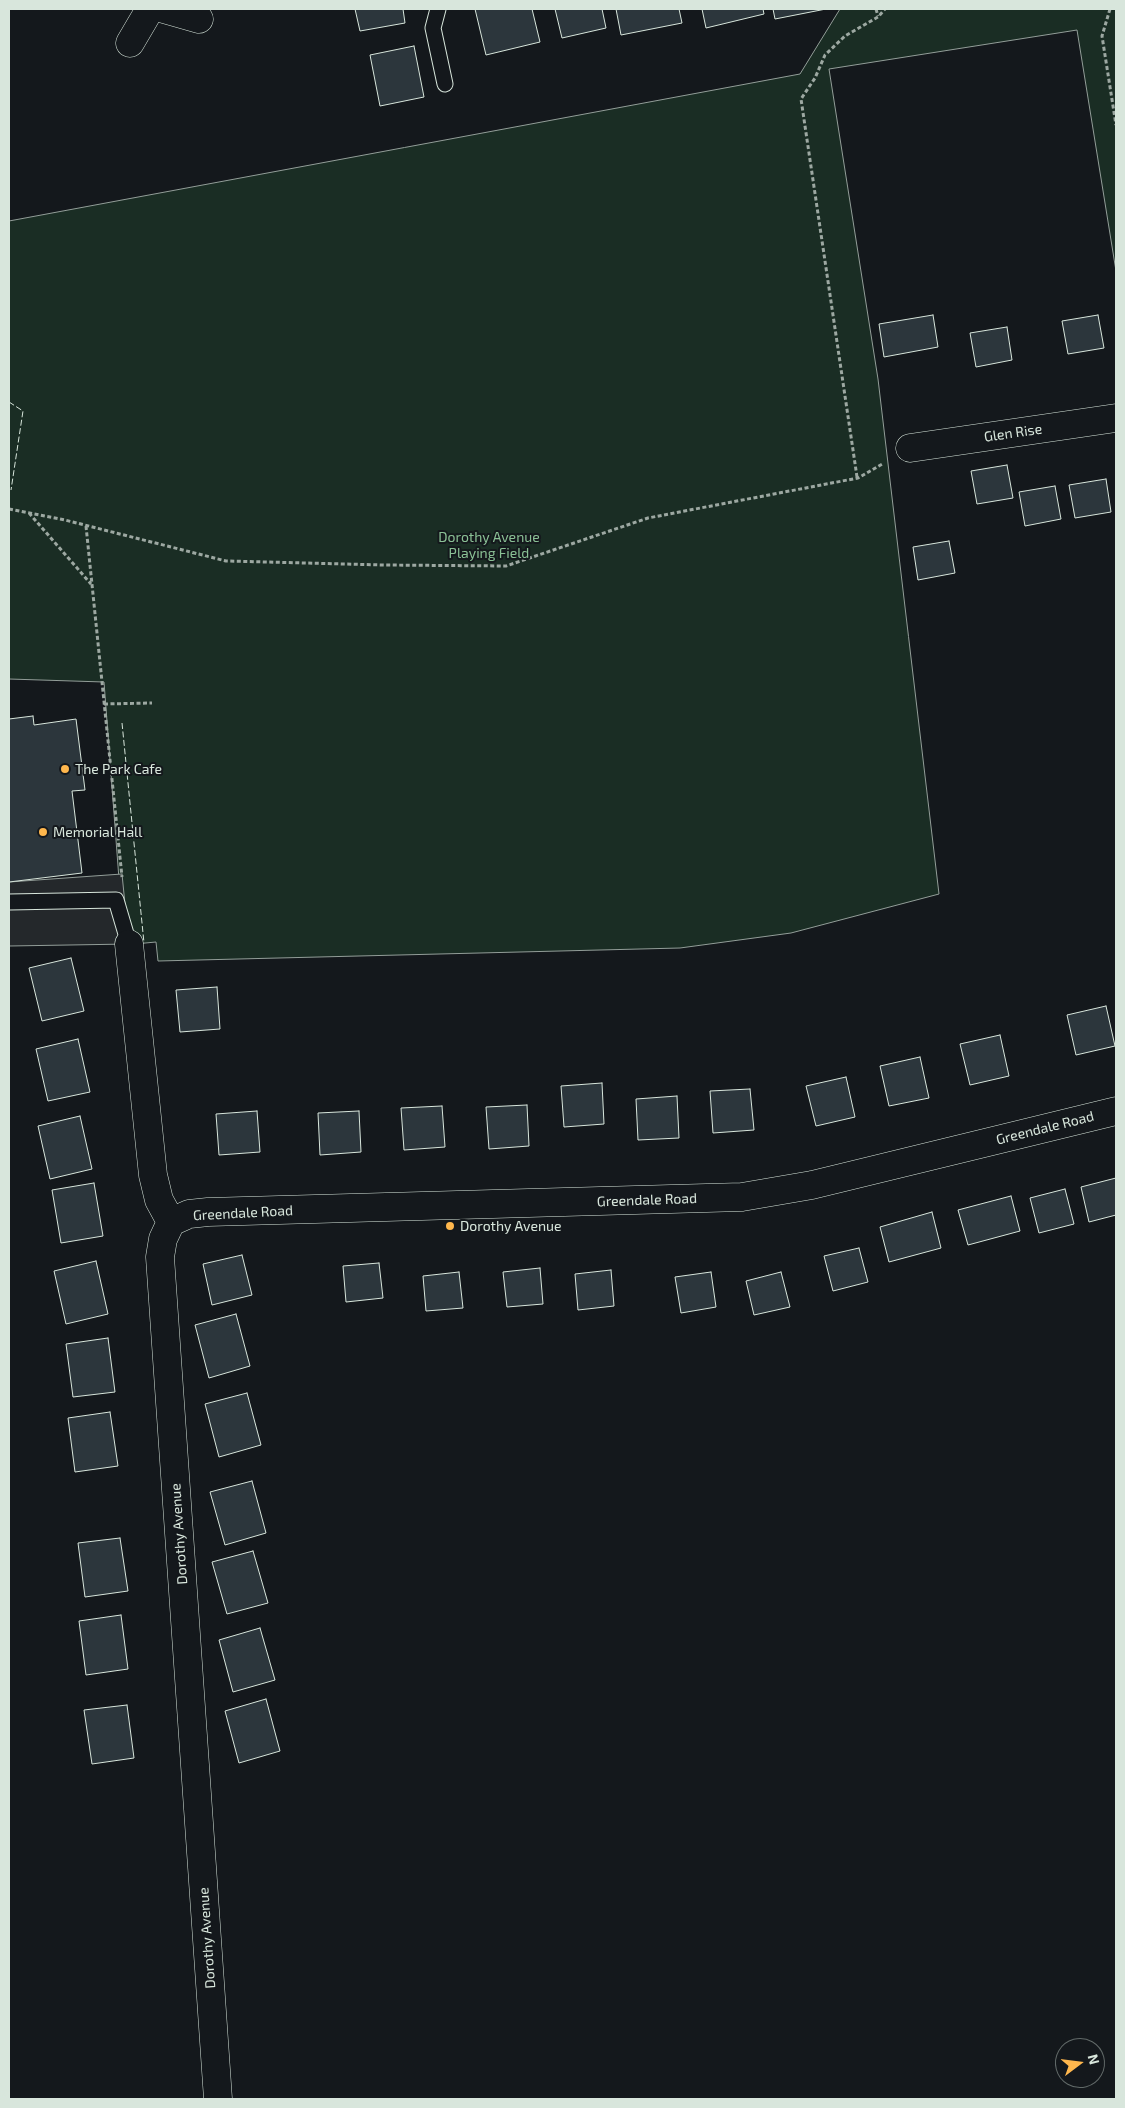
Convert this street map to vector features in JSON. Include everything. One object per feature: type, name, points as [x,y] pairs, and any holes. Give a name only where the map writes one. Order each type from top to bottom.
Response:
[{"type":"street","points":[[130,43],[150,9]]},
{"type":"street","points":[[164,9],[199,19]]},
{"type":"street","name":"Glen Rise","points":[[910,448],[1116,418]]},
{"type":"street","points":[[129,944],[153,1175],[159,1200],[170,1222]]},
{"type":"street","name":"Greendale Road","points":[[170,1222],[189,1214],[208,1212],[742,1197],[812,1185],[1116,1111]]},
{"type":"street","name":"Dorothy Avenue","points":[[170,1222],[163,1239],[160,1257],[218,2099]]},
{"type":"lane","points":[[438,9],[433,28],[445,84]]},
{"type":"lane","points":[[9,902],[116,900],[129,944]]},
{"type":"path","points":[[876,9],[878,17]]},
{"type":"path","points":[[858,478],[801,99],[825,55],[845,36],[878,17],[885,9]]},
{"type":"path","points":[[1110,9],[1102,36],[1116,125]]},
{"type":"path","points":[[9,509],[226,561],[506,566],[648,518],[858,478],[910,448]]},
{"type":"path","points":[[29,513],[92,585]]},
{"type":"path","points":[[86,526],[123,882]]},
{"type":"path","points":[[104,704],[152,703]]},
{"type":"green space","name":"Dorothy Avenue Playing Field","points":[[840,9],[1116,9],[1116,271],[1077,30],[829,69],[878,379],[939,894],[791,933],[680,948],[158,961],[156,942],[124,945],[104,682],[9,679],[9,221],[800,74]]},
{"type":"shaded area","points":[[122,874],[129,944],[9,946],[9,882]]},
{"type":"building","points":[[355,9],[403,9],[405,23],[360,31]]},
{"type":"building","points":[[475,9],[532,9],[540,42],[486,55]]},
{"type":"building","points":[[555,9],[602,9],[606,28],[562,38]]},
{"type":"building","points":[[616,9],[679,9],[682,23],[621,35]]},
{"type":"building","points":[[702,9],[763,9],[764,14],[706,28]]},
{"type":"building","points":[[773,9],[826,9],[775,19]]},
{"type":"building","points":[[414,46],[424,97],[380,106],[370,55]]},
{"type":"building","points":[[933,315],[938,347],[884,357],[879,324]]},
{"type":"building","points":[[1098,315],[1104,348],[1068,354],[1062,321]]},
{"type":"building","points":[[1007,327],[1012,360],[976,367],[970,333]]},
{"type":"building","points":[[1007,465],[1013,498],[977,504],[971,471]]},
{"type":"building","points":[[1106,479],[1111,512],[1075,518],[1069,485]]},
{"type":"building","points":[[1055,486],[1061,519],[1025,526],[1019,492]]},
{"type":"building","points":[[949,541],[955,573],[918,580],[913,547]]},
{"type":"building","name":"Memorial Hall","points":[[33,716],[34,725],[76,719],[85,790],[72,791],[82,873],[9,882],[9,719]]},
{"type":"building","points":[[71,958],[84,1011],[42,1021],[29,968]]},
{"type":"building","points":[[217,987],[220,1029],[180,1032],[176,990]]},
{"type":"building","points":[[1106,1006],[1115,1046],[1076,1055],[1067,1015]]},
{"type":"building","points":[[1000,1035],[1009,1076],[970,1085],[960,1044]]},
{"type":"building","points":[[78,1039],[90,1092],[48,1101],[36,1049]]},
{"type":"building","points":[[920,1057],[929,1098],[889,1106],[880,1066]]},
{"type":"building","points":[[846,1077],[855,1117],[816,1126],[806,1086]]},
{"type":"building","points":[[602,1083],[604,1124],[564,1127],[561,1086]]},
{"type":"building","points":[[750,1089],[754,1130],[713,1133],[710,1091]]},
{"type":"building","points":[[677,1096],[679,1138],[638,1140],[636,1099]]},
{"type":"building","points":[[527,1105],[529,1146],[489,1149],[486,1107]]},
{"type":"building","points":[[442,1106],[445,1147],[404,1150],[401,1108]]},
{"type":"building","points":[[257,1111],[260,1152],[219,1155],[216,1114]]},
{"type":"building","points":[[359,1111],[361,1152],[320,1155],[318,1113]]},
{"type":"building","points":[[80,1116],[92,1169],[50,1179],[38,1126]]},
{"type":"building","points":[[1116,1178],[1116,1215],[1089,1222],[1081,1187]]},
{"type":"building","points":[[94,1183],[103,1236],[61,1243],[52,1190]]},
{"type":"building","points":[[1065,1189],[1074,1224],[1039,1233],[1030,1198]]},
{"type":"building","points":[[1011,1196],[1020,1231],[968,1245],[958,1210]]},
{"type":"building","points":[[932,1212],[941,1248],[889,1262],[880,1227]]},
{"type":"building","points":[[859,1248],[868,1282],[833,1291],[824,1256]]},
{"type":"building","points":[[242,1255],[252,1295],[212,1305],[203,1264]]},
{"type":"building","points":[[96,1261],[108,1314],[66,1324],[54,1271]]},
{"type":"building","points":[[379,1263],[383,1298],[346,1302],[343,1266]]},
{"type":"building","points":[[540,1268],[543,1304],[507,1307],[503,1272]]},
{"type":"building","points":[[611,1270],[614,1306],[578,1310],[575,1274]]},
{"type":"building","points":[[459,1272],[463,1308],[426,1311],[423,1276]]},
{"type":"building","points":[[711,1272],[716,1307],[681,1313],[675,1277]]},
{"type":"building","points":[[781,1272],[790,1307],[754,1315],[746,1281]]},
{"type":"building","points":[[236,1314],[250,1366],[209,1378],[195,1325]]},
{"type":"building","points":[[108,1338],[115,1392],[73,1397],[66,1344]]},
{"type":"building","points":[[247,1393],[261,1445],[219,1457],[205,1404]]},
{"type":"building","points":[[110,1412],[118,1466],[75,1472],[68,1418]]},
{"type":"building","points":[[252,1481],[266,1533],[225,1545],[210,1492]]},
{"type":"building","points":[[120,1538],[128,1591],[85,1597],[78,1543]]},
{"type":"building","points":[[253,1551],[268,1603],[227,1614],[212,1562]]},
{"type":"building","points":[[121,1615],[128,1669],[86,1675],[79,1621]]},
{"type":"building","points":[[260,1628],[275,1680],[233,1692],[219,1640]]},
{"type":"building","points":[[266,1699],[280,1751],[239,1763],[225,1711]]},
{"type":"building","points":[[127,1705],[134,1758],[92,1764],[84,1710]]},
{"type":"fence","points":[[9,402],[23,411],[11,490]]},
{"type":"fence","points":[[122,723],[144,943]]},
{"type":"place","name":"The Park Cafe","points":[[65,769]]},
{"type":"place","name":"Memorial Hall","points":[[43,832]]},
{"type":"place","name":"Dorothy Avenue","points":[[450,1226]]}]
